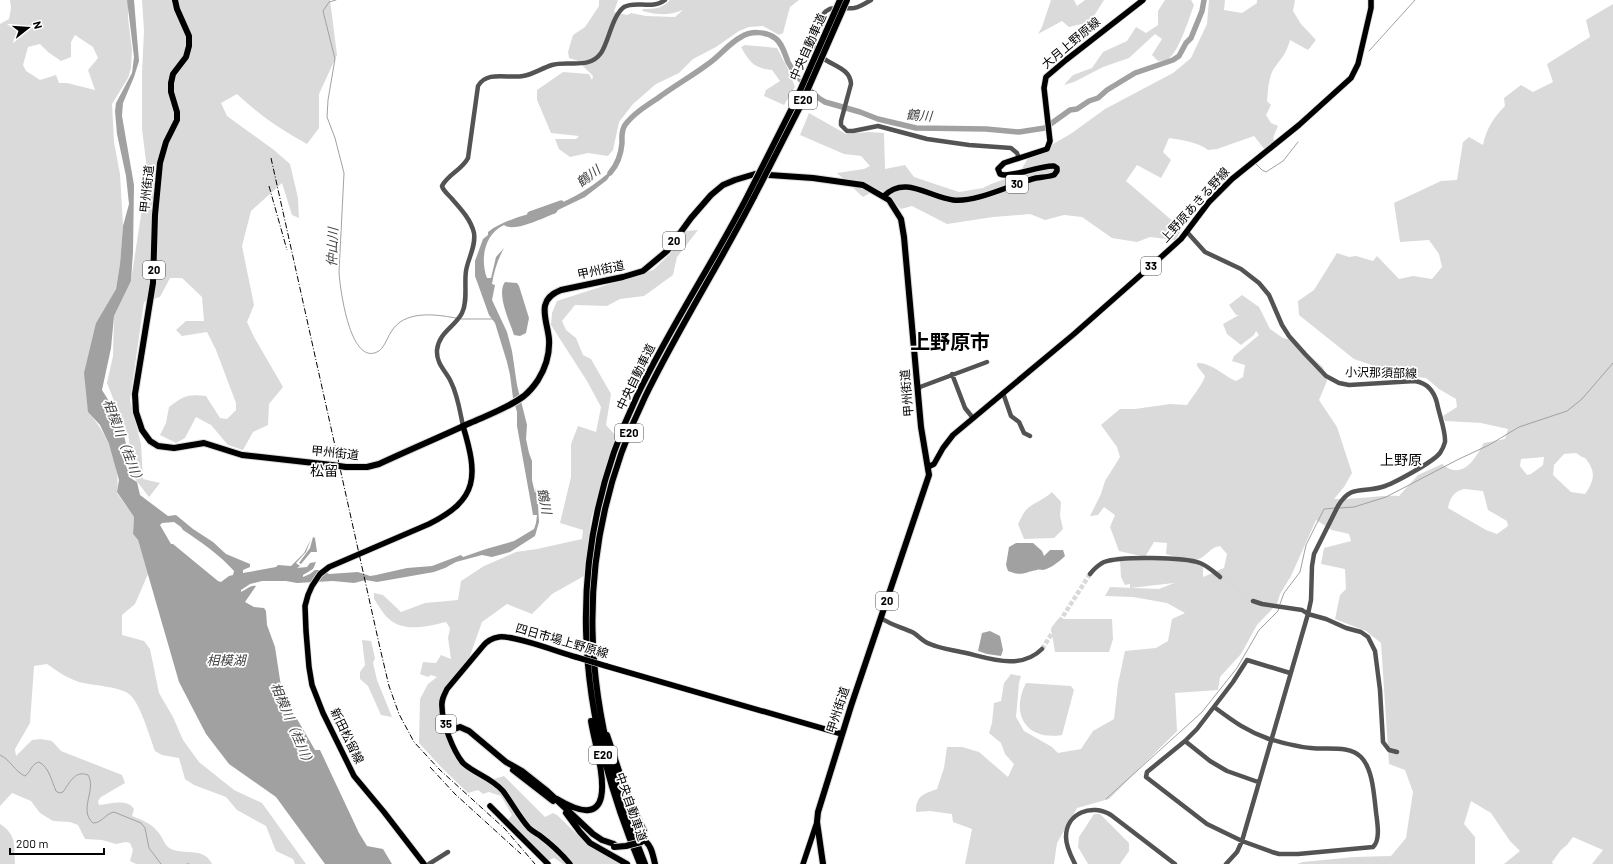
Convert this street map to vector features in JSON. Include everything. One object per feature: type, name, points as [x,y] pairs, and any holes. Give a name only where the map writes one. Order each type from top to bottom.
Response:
[{"type":"highway","name":"甲州街道","points":[[175,0],[177,9],[187,30],[190,42],[186,57],[175,70],[171,83],[171,92],[177,112],[177,120],[164,148],[158,186],[155,215],[153,283],[135,394],[136,412],[138,422],[142,430],[150,441],[162,447],[174,448],[204,443],[242,454],[346,467],[367,467],[379,464],[497,411],[524,396],[531,390],[542,372],[548,357],[549,340],[544,308],[551,295],[561,290],[633,274],[648,268],[667,251],[705,201],[724,185],[748,175],[756,174],[863,184],[884,196],[898,213],[903,228],[922,438],[928,467],[927,481],[842,734],[818,812],[817,822],[823,864]]},
{"type":"highway","name":"中央自動車道","points":[[640,864],[614,796],[599,743],[591,692],[586,641],[586,600],[590,553],[596,516],[613,457],[637,397],[653,364],[751,196],[798,97],[840,0]]},
{"type":"highway","name":"中央自動車道","points":[[645,864],[624,808],[612,770],[597,695],[592,649],[594,581],[604,517],[617,466],[634,421],[659,369],[800,107],[847,0]]},
{"type":"highway","points":[[557,800],[574,808],[586,810],[597,806],[603,792],[601,771],[587,693],[586,641]]},
{"type":"highway","points":[[597,695],[610,746],[623,784],[644,831],[642,840]]},
{"type":"highway","points":[[448,731],[460,727],[466,729],[501,758],[522,771],[557,800],[596,836],[614,845]]},
{"type":"highway","points":[[448,731],[460,730],[467,732],[603,844],[626,846],[642,840]]},
{"type":"highway","points":[[566,813],[590,843],[627,864]]},
{"type":"highway","points":[[642,840],[649,845],[655,864]]},
{"type":"main road","name":"大月上野原線","points":[[884,196],[891,190],[904,186],[912,187],[943,198],[959,200],[987,194],[1037,178],[1054,175],[1057,168],[1049,166],[1006,176],[1000,174],[998,169],[1004,163],[1047,149],[1050,141],[1044,88],[1046,77],[1143,0]]},
{"type":"main road","name":"上野原あきる野線","points":[[928,467],[934,464],[943,448],[953,435],[1003,394],[1160,258],[1187,232],[1209,202],[1232,178],[1299,125],[1352,78],[1358,64],[1371,9],[1371,0]]},
{"type":"main road","name":"新田松留線","points":[[424,864],[354,776],[323,713],[312,685],[305,616],[308,595],[318,577],[334,564],[362,554],[442,518],[463,500],[470,487],[473,469],[471,454],[463,426]]},
{"type":"main road","name":"四日市場上野原線","points":[[570,864],[558,851],[531,830],[517,814],[502,791],[491,780],[474,771],[464,763],[453,749],[442,706],[444,695],[482,646],[489,640],[500,636],[510,637],[842,734]]},
{"type":"main road","points":[[490,806],[548,864]]},
{"type":"main road","points":[[802,864],[817,822]]},
{"type":"street","points":[[463,426],[451,383],[443,371],[437,356],[439,342],[446,330],[456,322],[464,307],[466,269],[473,248],[474,234],[472,227],[463,212],[443,190],[442,186],[444,181],[464,165],[468,158],[471,148],[477,88],[480,83],[490,76],[523,76],[556,64],[582,64],[591,62],[601,53],[618,14],[623,8],[634,4],[656,5],[665,0]]},
{"type":"street","points":[[871,0],[858,7],[835,7],[826,10],[821,16],[815,34],[814,44],[820,56],[849,75],[851,84],[841,125],[847,131],[878,126],[926,139],[969,145],[1011,148],[1020,158]]},
{"type":"street","name":"小沢那須部線","points":[[1187,232],[1205,252],[1241,269],[1259,283],[1269,295],[1282,325],[1289,336],[1326,376],[1339,383],[1349,385],[1419,382],[1429,388],[1436,397],[1445,439],[1439,454],[1426,464],[1388,485],[1350,492],[1342,499],[1338,506],[1314,554],[1312,566],[1311,600],[1308,614],[1242,841],[1237,852],[1226,864]]},
{"type":"street","points":[[918,390],[920,387],[952,374],[987,362]]},
{"type":"street","points":[[952,374],[965,408],[973,418]]},
{"type":"street","points":[[1003,394],[1011,416],[1019,422],[1024,432],[1030,436]]},
{"type":"street","points":[[1090,574],[1097,566],[1108,561],[1166,558],[1198,562],[1207,566],[1220,577]]},
{"type":"street","points":[[1254,601],[1274,606],[1302,610],[1308,614],[1361,632],[1371,640],[1375,651],[1380,690],[1383,742],[1387,748],[1397,752]]},
{"type":"street","points":[[881,618],[890,624],[913,633],[929,644],[994,660],[1005,662],[1019,661],[1032,656],[1042,649]]},
{"type":"street","points":[[1214,707],[1244,728],[1271,739],[1311,748],[1350,750],[1361,757],[1369,770],[1377,822],[1376,843],[1375,846],[1371,848],[1292,855],[1272,852],[1242,841],[1207,824],[1146,777],[1149,770],[1185,741],[1214,707],[1247,660],[1290,673]]},
{"type":"street","points":[[1185,741],[1210,761],[1227,771],[1258,782]]},
{"type":"street","points":[[1075,864],[1067,845],[1067,827],[1073,818],[1079,813],[1093,809],[1103,810],[1111,815],[1175,864]]},
{"type":"street","points":[[428,864],[448,852]]},
{"type":"shaded area","points":[[10,0],[128,0],[128,18],[132,50],[131,68],[128,78],[112,104],[114,142],[120,174],[123,226],[120,264],[116,289],[96,323],[88,412],[107,439],[115,460],[118,482],[117,493],[134,517],[133,534],[138,540],[148,574],[135,604],[122,615],[122,635],[144,641],[150,649],[159,693],[173,717],[183,740],[199,762],[234,790],[262,803],[306,864],[295,864],[293,859],[276,851],[266,826],[237,810],[226,797],[194,785],[185,779],[179,758],[162,755],[155,751],[139,708],[128,693],[115,688],[79,682],[58,672],[47,664],[34,666],[30,723],[15,749],[16,756],[32,740],[41,739],[52,741],[61,751],[122,775],[125,783],[101,797],[98,801],[99,805],[118,802],[131,806],[134,809],[132,816],[152,826],[160,834],[165,844],[169,848],[176,851],[199,853],[209,859],[212,864],[136,864],[130,861],[133,850],[130,843],[126,842],[116,844],[102,840],[85,839],[78,825],[70,822],[53,821],[40,813],[31,801],[12,793],[0,806],[0,24],[9,19],[11,8]],"holes":[[[75,35],[93,47],[98,58],[88,70],[95,90],[67,83],[59,83],[56,75],[40,80],[26,71],[23,65],[28,47],[40,44],[61,61],[71,57],[71,42]]]},
{"type":"shaded area","points":[[142,0],[330,0],[337,55],[319,94],[319,128],[307,144],[270,121],[237,94],[221,103],[227,116],[274,150],[290,164],[298,198],[299,218],[292,215],[282,183],[251,211],[242,246],[254,305],[247,322],[283,387],[269,404],[268,425],[253,432],[243,450],[228,445],[211,425],[196,417],[185,438],[176,443],[160,435],[166,423],[169,407],[178,400],[186,397],[194,395],[206,396],[220,418],[227,419],[236,410],[236,403],[216,350],[207,332],[182,336],[176,330],[186,321],[204,321],[202,297],[182,278],[170,278],[160,297],[144,302],[130,400],[141,444],[143,479],[160,483],[149,497],[132,475],[129,439],[107,383],[113,356],[114,316],[131,281],[147,169],[142,129],[144,31]]},
{"type":"shaded area","points":[[599,0],[618,0],[614,12],[627,15],[631,13],[646,16],[675,17],[683,10],[663,14],[642,11],[643,9],[654,9],[661,7],[670,0],[799,0],[790,7],[783,33],[779,35],[763,26],[749,27],[739,31],[716,47],[693,59],[679,73],[656,84],[633,104],[619,122],[613,150],[608,156],[588,153],[570,157],[559,149],[555,139],[576,139],[579,136],[551,133],[537,100],[537,90],[563,72],[589,74],[592,80],[593,76],[578,61],[569,58],[568,52],[573,35],[585,27],[599,6]]},
{"type":"shaded area","points":[[1051,0],[1074,0],[1077,6],[1085,0],[1104,0],[1090,22],[1069,27],[1062,21],[1038,34],[1042,27]]},
{"type":"shaded area","points":[[1165,0],[1191,0],[1194,5],[1180,42],[1168,59],[1158,61],[1152,55],[1162,39],[1155,34],[1129,58],[1103,67],[1074,82],[1064,85],[1073,75],[1092,68],[1103,52],[1127,41],[1136,27],[1146,33],[1158,25],[1158,11]]},
{"type":"shaded area","points":[[1209,0],[1225,0],[1224,10],[1242,13],[1257,3],[1257,0],[1295,0],[1293,11],[1301,24],[1316,40],[1308,50],[1290,40],[1285,53],[1271,74],[1267,101],[1271,105],[1266,115],[1271,123],[1278,126],[1273,138],[1276,143],[1266,151],[1254,136],[1217,149],[1208,150],[1194,143],[1169,138],[1163,152],[1171,160],[1161,178],[1137,165],[1126,181],[1182,229],[1175,240],[1150,237],[1137,242],[1112,238],[1082,217],[1064,215],[1045,220],[1030,214],[993,217],[947,224],[912,206],[901,209],[881,190],[863,197],[837,173],[864,169],[870,166],[861,156],[844,154],[800,135],[809,113],[846,134],[869,132],[884,133],[885,169],[905,165],[914,177],[959,192],[983,188],[1019,174],[1028,158],[1048,151],[1053,144],[1072,133],[1105,109],[1173,73],[1191,58],[1207,24]]},
{"type":"shaded area","points":[[1613,4],[1613,864],[1592,864],[1603,850],[1573,837],[1552,862],[1553,864],[1504,864],[1520,851],[1510,841],[1491,813],[1471,801],[1464,824],[1475,837],[1475,864],[1297,864],[1303,862],[1354,857],[1391,856],[1406,838],[1413,792],[1405,770],[1389,764],[1381,643],[1366,631],[1335,619],[1340,595],[1346,589],[1345,569],[1321,564],[1324,548],[1351,541],[1349,534],[1332,530],[1316,520],[1291,576],[1280,594],[1277,604],[1257,625],[1241,654],[1220,677],[1218,690],[1175,693],[1177,731],[1109,799],[1077,808],[1057,843],[1054,864],[965,864],[972,829],[953,822],[952,814],[930,811],[916,812],[916,806],[919,799],[925,794],[937,789],[944,768],[947,747],[962,747],[979,752],[1008,777],[1014,764],[1005,754],[1001,743],[989,733],[992,723],[994,703],[1001,701],[1004,683],[1011,674],[1021,676],[1016,717],[1024,731],[1052,747],[1058,753],[1081,749],[1093,731],[1114,719],[1118,684],[1125,651],[1156,648],[1168,641],[1172,619],[1185,613],[1167,603],[1133,597],[1105,596],[1110,587],[1130,588],[1130,584],[1125,585],[1121,577],[1120,560],[1166,558],[1203,564],[1203,577],[1224,568],[1227,554],[1220,546],[1212,549],[1201,558],[1197,559],[1184,559],[1166,554],[1167,543],[1154,542],[1145,557],[1119,551],[1110,527],[1115,515],[1104,507],[1098,515],[1090,516],[1101,494],[1105,481],[1120,457],[1117,447],[1101,425],[1120,409],[1135,409],[1170,404],[1187,405],[1205,376],[1197,366],[1197,363],[1202,363],[1212,367],[1236,381],[1243,377],[1245,365],[1232,361],[1234,356],[1259,335],[1256,331],[1254,335],[1241,345],[1227,334],[1223,324],[1239,315],[1236,315],[1229,305],[1242,295],[1259,307],[1270,329],[1283,338],[1291,340],[1323,367],[1327,381],[1319,400],[1337,427],[1352,473],[1344,487],[1334,499],[1399,496],[1418,475],[1442,464],[1452,470],[1464,468],[1469,465],[1484,443],[1505,439],[1508,429],[1481,423],[1445,421],[1443,416],[1457,407],[1456,399],[1439,389],[1426,378],[1401,375],[1354,359],[1299,315],[1298,301],[1314,290],[1337,253],[1349,257],[1356,256],[1373,261],[1377,256],[1399,279],[1413,276],[1432,279],[1442,267],[1439,254],[1429,240],[1400,242],[1394,203],[1441,181],[1457,180],[1463,142],[1469,137],[1483,145],[1491,124],[1497,114],[1505,106],[1504,98],[1521,85],[1533,92],[1553,82],[1547,64],[1590,37],[1586,20]],"holes":[[[1576,453],[1585,458],[1589,463],[1593,476],[1591,484],[1585,494],[1571,492],[1553,475],[1554,465],[1564,454]],[[1544,457],[1543,465],[1531,474],[1527,475],[1520,466],[1521,459]],[[1464,489],[1483,491],[1488,510],[1507,521],[1508,526],[1497,534],[1486,530],[1448,508],[1450,501],[1457,492]],[[1174,583],[1159,589],[1131,588]]]},
{"type":"shaded area","points":[[745,45],[777,48],[795,87],[784,105],[764,96],[766,90],[780,81],[772,70],[761,68],[750,61],[741,47]]},
{"type":"shaded area","points":[[698,230],[677,257],[673,275],[644,296],[620,299],[607,306],[575,305],[562,321],[566,330],[576,338],[583,355],[591,359],[611,394],[606,425],[616,436],[591,519],[584,576],[552,594],[532,614],[507,604],[482,622],[467,664],[442,699],[449,737],[464,763],[491,780],[504,776],[545,817],[553,813],[557,815],[582,839],[622,864],[563,864],[554,858],[545,862],[506,822],[512,815],[501,796],[489,792],[483,794],[478,790],[468,793],[419,743],[420,699],[428,684],[437,677],[431,675],[428,677],[420,674],[423,662],[436,663],[441,655],[451,659],[448,638],[450,628],[446,622],[417,627],[402,626],[395,623],[381,610],[374,599],[374,593],[383,595],[401,612],[425,603],[458,600],[461,581],[484,566],[516,552],[582,539],[583,530],[560,523],[571,477],[571,444],[578,426],[596,432],[601,407],[587,381],[551,325],[552,313],[557,301],[653,270],[669,255],[686,231]]},
{"type":"shaded area","points":[[1052,492],[1061,502],[1060,516],[1063,529],[1054,538],[1024,539],[1018,524],[1023,514],[1031,506]]},
{"type":"shaded area","points":[[1058,619],[1112,619],[1113,639],[1109,652],[1055,652],[1051,628]]},
{"type":"shaded area","points":[[362,640],[371,641],[375,658],[373,663],[377,680],[392,717],[381,715],[368,686],[360,679],[360,672],[365,665]]},
{"type":"shaded area","points":[[1026,683],[1071,686],[1074,690],[1062,735],[1049,736],[1039,734],[1024,723],[1020,705],[1021,694]]},
{"type":"shaded area","points":[[1094,814],[1100,814],[1129,843],[1129,851],[1120,864],[1088,864],[1078,847],[1079,837]]},
{"type":"shaded area","points":[[0,824],[9,832],[14,841],[15,864],[0,864]]},
{"type":"water","name":"相模湖","points":[[127,0],[134,0],[139,61],[123,103],[122,116],[134,185],[133,252],[131,281],[114,316],[111,348],[102,390],[120,419],[128,452],[125,464],[132,479],[137,482],[140,495],[168,516],[176,515],[193,529],[213,542],[226,554],[250,564],[250,567],[243,570],[243,573],[276,567],[278,565],[291,566],[304,553],[311,539],[306,552],[296,563],[300,566],[297,568],[307,567],[310,563],[316,562],[313,569],[303,575],[303,577],[315,570],[322,570],[329,574],[358,572],[370,576],[407,568],[432,566],[461,555],[463,557],[514,541],[534,529],[537,515],[533,515],[517,426],[517,412],[513,398],[510,375],[495,323],[489,315],[475,276],[475,261],[483,239],[488,235],[488,232],[509,221],[548,208],[576,196],[601,179],[616,166],[607,180],[585,197],[558,210],[556,213],[537,221],[515,227],[504,225],[497,229],[492,235],[485,248],[485,271],[487,278],[491,278],[496,257],[504,248],[494,274],[492,284],[495,285],[492,300],[507,332],[512,351],[517,385],[527,425],[526,439],[532,461],[532,480],[535,493],[536,488],[538,504],[539,522],[535,536],[510,552],[492,557],[482,555],[456,562],[434,572],[377,582],[366,580],[354,583],[333,581],[297,583],[286,581],[262,581],[250,584],[241,590],[241,592],[250,587],[256,586],[245,602],[254,607],[264,608],[266,611],[267,625],[275,647],[282,693],[315,750],[320,750],[359,833],[367,846],[383,849],[392,864],[325,864],[276,797],[229,764],[206,734],[179,682],[138,540],[133,534],[134,517],[117,492],[119,480],[109,444],[100,425],[88,412],[84,373],[96,323],[116,289],[120,264],[123,226],[129,204],[126,176],[117,134],[115,111],[116,103],[132,73],[134,57]],"holes":[[[174,522],[223,560],[234,571],[233,575],[221,582],[218,581],[173,544],[171,544],[160,525],[162,523]]]},
{"type":"water","points":[[505,282],[517,283],[519,286],[529,318],[526,333],[520,336],[514,335],[503,301],[502,294]]},
{"type":"water","points":[[313,537],[315,538],[317,552],[311,552],[301,564],[299,563],[310,548]]},
{"type":"water","points":[[1016,543],[1033,543],[1042,551],[1044,556],[1050,550],[1063,550],[1065,556],[1049,568],[1043,570],[1023,574],[1013,573],[1008,571],[1006,565],[1009,547]]},
{"type":"water","points":[[990,631],[1000,636],[1003,650],[1001,656],[978,651],[982,633]]},
{"type":"waterway","name":"仲山川","points":[[336,0],[329,2],[323,11],[335,59],[328,100],[327,117],[335,138],[344,173],[339,272],[344,308],[353,337],[360,347],[368,353],[377,352],[383,346],[391,332],[404,320],[420,315],[438,315],[456,318]]},
{"type":"waterway","name":"鶴川","points":[[610,173],[617,163],[620,155],[622,132],[628,121],[644,107],[696,73],[736,40],[745,35],[763,33],[777,40],[795,73],[809,90],[825,102],[878,119],[916,128],[986,129],[1019,132],[1045,128],[1070,110],[1077,109],[1089,101],[1098,98],[1107,90],[1135,73],[1173,60],[1179,56],[1186,43],[1191,38],[1202,11],[1204,0]]},
{"type":"waterway","points":[[1369,51],[1415,0]]},
{"type":"waterway","points":[[1256,164],[1266,172],[1283,161],[1298,142]]},
{"type":"waterway","name":"鶴川","points":[[530,214],[561,203]]},
{"type":"waterway","name":"仲山川","points":[[461,319],[493,319]]},
{"type":"waterway","points":[[1339,508],[1354,507],[1386,497],[1489,445],[1519,427],[1567,411],[1582,399],[1613,363]]},
{"type":"waterway","points":[[1280,604],[1284,593],[1300,572],[1306,545],[1324,509],[1336,508]]},
{"type":"waterway","points":[[1106,799],[1202,712],[1237,668],[1259,630],[1278,611],[1279,608]]},
{"type":"waterway","points":[[0,755],[25,776],[34,764],[39,762],[48,771],[56,791],[59,793],[63,792],[76,776],[80,774],[88,775],[90,787],[87,812],[93,823],[99,822],[114,812],[141,823],[145,828],[149,848],[161,864]]},
{"type":"tunnel","points":[[1042,649],[1090,574]]},
{"type":"tunnel","points":[[1220,577],[1253,601]]},
{"type":"railway","points":[[271,158],[380,648],[389,686],[399,714],[414,742],[440,770],[505,829],[535,864]]},
{"type":"railway","points":[[269,186],[287,250]]},
{"type":"railway","points":[[430,767],[455,794],[521,854]]},
{"type":"district","name":"上野原市","points":[[950,342]]},
{"type":"district","name":"上野原","points":[[1401,460]]},
{"type":"district","name":"松留","points":[[324,471]]},
{"type":"water label","name":"相模川（桂川）","points":[[124,442]]},
{"type":"water label","name":"相模川（桂川）","points":[[293,725]]}]
